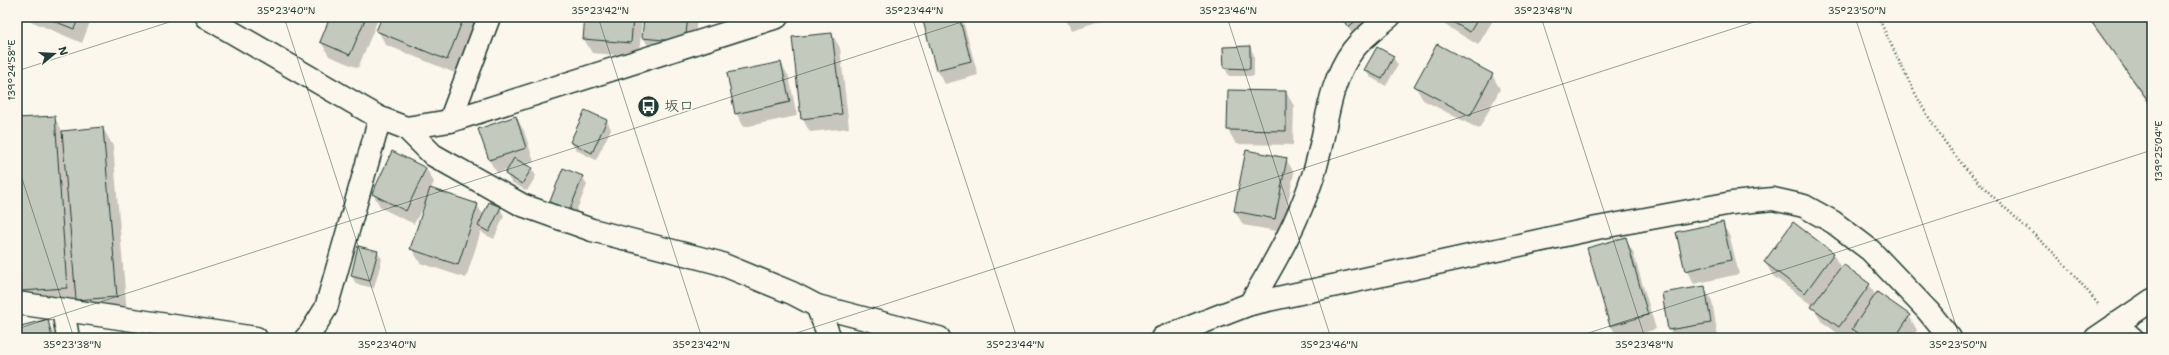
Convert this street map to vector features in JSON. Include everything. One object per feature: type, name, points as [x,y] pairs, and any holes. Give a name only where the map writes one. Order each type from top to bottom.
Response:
[{"type":"street","points":[[206,17],[380,118],[406,128],[433,155],[522,205],[592,230],[720,263],[792,293],[817,306],[939,338]]},
{"type":"street","points":[[450,121],[488,17]]},
{"type":"street","points":[[406,128],[450,121],[777,17]]},
{"type":"street","points":[[1250,304],[1286,243],[1301,210],[1314,174],[1333,92],[1340,72],[1354,49],[1389,17]]},
{"type":"street","points":[[311,337],[326,308],[380,118]]},
{"type":"street","points":[[1162,338],[1250,304],[1597,228],[1732,203],[1773,199],[1804,206],[1834,222],[1870,250],[1928,311],[1950,338]]},
{"type":"street","points":[[2096,338],[2124,331],[2152,300]]},
{"type":"street","points":[[17,303],[256,338]]},
{"type":"street","points":[[817,306],[830,338]]},
{"type":"street","points":[[63,310],[68,338]]},
{"type":"path","points":[[1878,17],[1934,128],[1952,152],[1994,198],[2047,246],[2075,275],[2124,331]]},
{"type":"building","points":[[44,17],[79,17],[74,29]]},
{"type":"building","points":[[330,17],[366,17],[350,55],[320,42]]},
{"type":"building","points":[[382,17],[464,17],[447,60],[376,31]]},
{"type":"building","points":[[585,17],[633,17],[631,43],[583,39]]},
{"type":"building","points":[[644,17],[688,17],[685,42],[642,38]]},
{"type":"building","points":[[922,17],[959,17],[971,61],[936,70]]},
{"type":"building","points":[[1341,17],[1361,17],[1348,27]]},
{"type":"building","points":[[1444,17],[1479,17],[1470,32]]},
{"type":"building","points":[[2088,17],[2152,17],[2152,106]]},
{"type":"building","points":[[832,33],[842,114],[801,119],[792,37]]},
{"type":"building","points":[[1437,44],[1493,74],[1470,116],[1414,86]]},
{"type":"building","points":[[1250,46],[1250,69],[1224,68],[1223,47]]},
{"type":"building","points":[[1377,47],[1394,56],[1382,79],[1364,70]]},
{"type":"building","points":[[781,62],[790,102],[735,114],[727,73]]},
{"type":"building","points":[[1228,90],[1286,91],[1286,131],[1227,130]]},
{"type":"building","points":[[585,110],[607,120],[592,153],[570,142]]},
{"type":"building","points":[[55,116],[67,288],[21,291],[17,232],[17,118]]},
{"type":"building","points":[[516,116],[526,148],[489,160],[478,129]]},
{"type":"building","points":[[103,127],[117,297],[76,300],[62,131]]},
{"type":"building","points":[[1246,150],[1287,158],[1275,219],[1234,211]]},
{"type":"building","points":[[392,151],[426,168],[406,211],[372,194]]},
{"type":"building","points":[[514,158],[532,168],[522,184],[505,174]]},
{"type":"building","points":[[563,168],[583,176],[569,212],[549,204]]},
{"type":"building","points":[[430,188],[478,204],[458,265],[410,249]]},
{"type":"building","points":[[489,202],[501,207],[489,232],[478,226]]},
{"type":"building","points":[[1723,222],[1731,260],[1685,271],[1676,232]]},
{"type":"building","points":[[1793,222],[1834,253],[1805,293],[1764,262]]},
{"type":"building","points":[[1626,237],[1648,315],[1610,326],[1587,248]]},
{"type":"building","points":[[358,246],[378,251],[370,281],[351,276]]},
{"type":"building","points":[[1843,264],[1870,284],[1839,327],[1811,307]]},
{"type":"building","points":[[1705,286],[1711,323],[1668,330],[1662,293]]},
{"type":"building","points":[[1877,292],[1910,315],[1895,338],[1866,338],[1852,329]]},
{"type":"building","points":[[48,319],[52,338],[17,338],[17,327]]},
{"type":"place","name":"坂口","points":[[648,106]]}]
